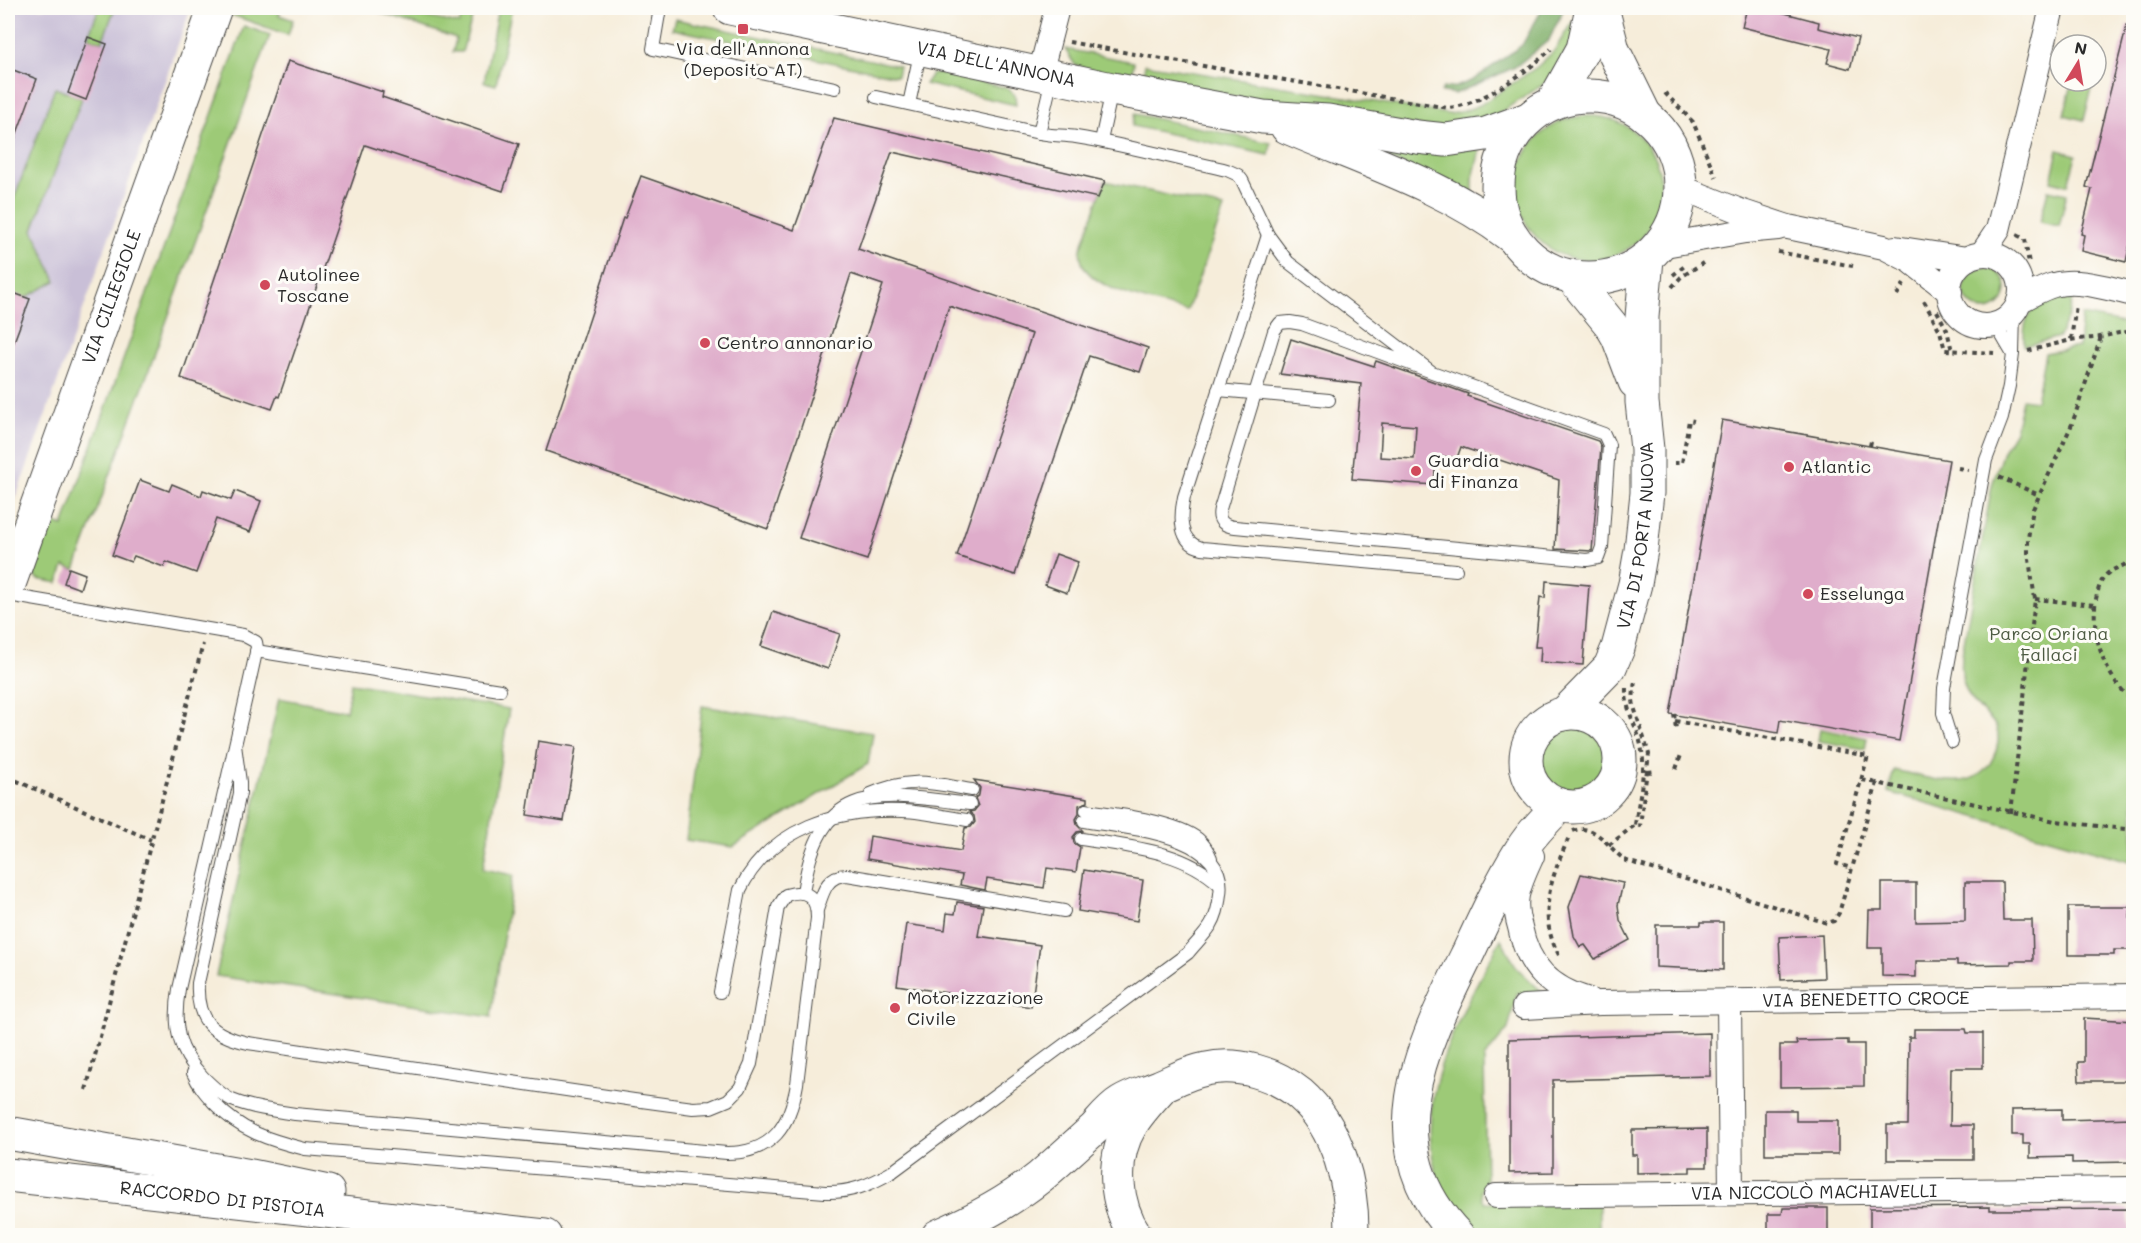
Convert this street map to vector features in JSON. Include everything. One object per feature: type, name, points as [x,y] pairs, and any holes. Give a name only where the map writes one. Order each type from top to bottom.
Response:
[{"type":"main road","name":"VIA CILIEGIOLE","points":[[8,587],[215,8]]},
{"type":"main road","name":"VIA DELL'ANNONA","points":[[730,8],[1112,89],[1263,117],[1328,121],[1417,137],[1446,140],[1486,134],[1541,111],[1580,96],[1601,97],[1627,104],[1654,104],[1661,131],[1672,150],[1679,172],[1680,187],[1676,215],[1659,261],[1612,276],[1572,277],[1554,272],[1537,263],[1511,236],[1499,206],[1497,194],[1499,168],[1511,138],[1541,111]]},
{"type":"main road","points":[[1541,111],[1583,49],[1592,8]]},
{"type":"main road","points":[[1602,8],[1613,50],[1654,104]]},
{"type":"main road","name":"VIA DELL'ANNONA","points":[[1263,117],[1446,194],[1492,221],[1511,236]]},
{"type":"main road","name":"VIA DI PORTA NUOVA","points":[[1624,674],[1582,697],[1564,714],[1549,719],[1536,730],[1528,744],[1526,760],[1529,776],[1537,790],[1549,801],[1565,806],[1581,807],[1596,802],[1614,784],[1621,763],[1614,735],[1624,674],[1618,648],[1635,585],[1645,519],[1647,449],[1642,402],[1642,317],[1659,261]]},
{"type":"main road","name":"VIA DI PORTA NUOVA","points":[[1572,277],[1614,331],[1642,402]]},
{"type":"main road","points":[[1564,714],[1589,715],[1605,725],[1614,735]]},
{"type":"main road","points":[[1458,1236],[1439,1215],[1419,1177],[1410,1131],[1411,1102],[1417,1072],[1434,1022],[1493,901],[1522,849],[1565,806]]},
{"type":"main road","points":[[938,1236],[995,1210],[1040,1177],[1122,1103],[1190,1073],[1219,1067],[1261,1072],[1277,1079],[1293,1089],[1318,1113],[1335,1143],[1348,1192],[1352,1236]]},
{"type":"main road","points":[[1136,1236],[1124,1216],[1119,1199],[1118,1173],[1121,1152],[1131,1125],[1162,1086]]},
{"type":"main road","points":[[8,1133],[299,1185],[424,1221]]},
{"type":"main road","name":"RACCORDO DI PISTOIA","points":[[8,1175],[545,1236]]},
{"type":"main road","name":"RACCORDO DI PISTOIA","points":[[8,1198],[352,1236]]},
{"type":"street","points":[[1046,75],[1049,38],[1057,8]]},
{"type":"street","points":[[2009,312],[2021,288],[2000,262],[2052,8]]},
{"type":"street","points":[[1680,187],[1788,227],[1884,247],[1914,249],[2000,262],[2053,285],[2080,284],[2133,294]]},
{"type":"street","points":[[1659,261],[1745,231],[1788,227]]},
{"type":"street","points":[[1884,247],[1920,267],[1942,300],[1952,304],[1963,318],[1980,325],[2009,312],[2053,285]]},
{"type":"street","points":[[1942,300],[1954,273],[2000,262]]},
{"type":"street","name":"VIA BENEDETTO CROCE","points":[[1565,806],[1534,852],[1520,885],[1516,909],[1521,936],[1527,952],[1543,975],[1563,991],[1600,1004]]},
{"type":"street","name":"VIA BENEDETTO CROCE","points":[[1524,1007],[2133,996]]},
{"type":"street","points":[[1729,1002],[1731,1193]]},
{"type":"street","name":"VIA NICCOLÒ MACHIAVELLI","points":[[1496,1196],[2133,1189]]},
{"type":"lane","points":[[660,8],[653,48],[835,88]]},
{"type":"lane","points":[[909,104],[921,48]]},
{"type":"lane","points":[[1039,133],[1046,75]]},
{"type":"lane","points":[[1101,141],[1112,89]]},
{"type":"lane","points":[[876,96],[1053,136],[1075,136],[1101,141],[1233,172],[1245,185],[1268,235],[1294,267],[1432,372]]},
{"type":"lane","points":[[1268,235],[1183,505],[1183,528],[1187,539],[1191,544],[1202,548],[1456,570]]},
{"type":"lane","points":[[2009,312],[2013,354]]},
{"type":"lane","points":[[1952,742],[1946,725],[1943,700],[1984,472],[2005,405],[2013,354],[2009,312]]},
{"type":"lane","points":[[1280,323],[1302,324],[1432,372],[1604,434],[1609,446],[1602,547],[1598,558],[1587,560],[1226,526],[1220,519],[1220,509],[1255,393],[1274,331],[1280,323]]},
{"type":"lane","points":[[1218,390],[1329,400]]},
{"type":"lane","points":[[8,595],[207,628],[247,636],[256,642],[248,693],[176,1006],[176,1024],[180,1043],[202,1090],[224,1114],[258,1136],[305,1149],[801,1191],[844,1191],[863,1186],[891,1173],[1188,953],[1211,924],[1218,907],[1221,886],[1217,870],[1208,859],[1184,842],[1168,835],[1085,815]]},
{"type":"lane","points":[[256,651],[500,690]]},
{"type":"lane","points":[[236,745],[240,793],[200,971],[197,996],[203,1018],[224,1037],[634,1100],[711,1107],[734,1095],[748,1073],[778,907],[786,894],[803,893],[813,898],[817,910]]},
{"type":"lane","points":[[803,893],[807,869],[818,837],[833,817],[849,804],[900,783],[925,782],[972,790]]},
{"type":"lane","points":[[849,804],[878,797],[911,797],[970,804]]},
{"type":"lane","points":[[720,992],[736,904],[747,875],[767,851],[779,841],[833,817],[861,812],[903,811],[967,820]]},
{"type":"lane","points":[[1082,839],[1161,852],[1192,864],[1221,886]]},
{"type":"lane","points":[[189,1063],[221,1094],[273,1111],[660,1147],[746,1152],[771,1141],[783,1127],[793,1105],[799,1072],[817,910],[829,882],[840,875],[847,875],[1064,911]]},
{"type":"path","points":[[1049,38],[1144,57],[1448,108],[1466,105],[1484,97],[1540,60],[1556,42]]},
{"type":"path","points":[[1654,104],[1693,122],[1720,184]]},
{"type":"path","points":[[2000,262],[2025,239],[2005,231]]},
{"type":"path","points":[[1769,251],[1855,266]]},
{"type":"path","points":[[1659,261],[1688,262]]},
{"type":"path","points":[[1671,290],[1681,277],[1706,262]]},
{"type":"path","points":[[2071,340],[2080,284]]},
{"type":"path","points":[[1898,295],[1901,289]]},
{"type":"path","points":[[1920,295],[1940,331],[1945,350],[2013,354],[2080,338],[2133,332]]},
{"type":"path","points":[[1942,300],[1952,351]]},
{"type":"path","points":[[2011,813],[2035,599],[2029,569],[2028,538],[2033,509],[2072,423],[2101,337]]},
{"type":"path","points":[[1671,463],[1682,463],[1689,420],[1694,421]]},
{"type":"path","points":[[1870,446],[1871,441]]},
{"type":"path","points":[[1670,472],[1671,456]]},
{"type":"path","points":[[1984,472],[2009,480],[2039,495]]},
{"type":"path","points":[[2133,561],[2108,573],[2100,585],[2094,619],[2102,655],[2118,686],[2133,701]]},
{"type":"path","points":[[2035,599],[2095,605]]},
{"type":"path","points":[[86,1090],[207,628]]},
{"type":"path","points":[[1609,845],[1635,825],[1640,826],[1648,772],[1648,747],[1624,674]]},
{"type":"path","points":[[1624,674],[1627,709],[1643,754],[1635,825]]},
{"type":"path","points":[[1674,714],[1676,729]]},
{"type":"path","points":[[1675,721],[1868,756],[1837,864],[1852,868]]},
{"type":"path","points":[[1676,769],[1681,755]]},
{"type":"path","points":[[1648,772],[1656,771]]},
{"type":"path","points":[[8,777],[151,840]]},
{"type":"path","points":[[1862,780],[2011,813],[2055,821],[2133,830]]},
{"type":"path","points":[[1563,961],[1552,942],[1547,915],[1549,886],[1573,831],[1589,830],[1609,845],[1620,858],[1635,864],[1827,923],[1837,917],[1877,783]]},
{"type":"shaded area","points":[[8,8],[191,8],[8,520]]},
{"type":"green space","points":[[99,8],[115,8],[102,42],[88,37]]},
{"type":"green space","points":[[232,8],[282,8],[279,15],[293,20],[288,35],[229,14]]},
{"type":"green space","points":[[382,8],[459,24],[463,11],[470,13],[472,18],[462,52],[453,52],[456,38],[381,13]]},
{"type":"green space","points":[[498,8],[512,8],[496,85],[484,82]]},
{"type":"green space","points":[[1543,8],[1564,8],[1549,40],[1515,67],[1455,94],[1441,92],[1443,88],[1456,87],[1473,80],[1522,45]]},
{"type":"green space","points":[[675,19],[899,66],[897,76],[672,29]]},
{"type":"green space","points":[[1572,22],[1576,23],[1574,40],[1547,82],[1490,119],[1449,131],[1142,82],[1145,64],[1449,114],[1480,105],[1537,67],[1554,51]]},
{"type":"green space","points":[[244,26],[270,35],[75,570],[64,566],[58,583],[37,579],[29,567],[46,520],[63,526]]},
{"type":"green space","points":[[1065,49],[1134,62],[1131,80],[1075,65]]},
{"type":"green space","points":[[943,73],[1007,88],[1015,95],[1016,105],[925,84],[932,74]]},
{"type":"green space","points":[[55,88],[82,98],[33,230],[56,281],[25,298],[8,291],[8,215]]},
{"type":"green space","points":[[2070,93],[2091,93],[2084,120],[2064,115]]},
{"type":"green space","points":[[1135,114],[1271,143],[1269,155],[1132,126]]},
{"type":"green space","points":[[1589,116],[1617,121],[1640,137],[1656,160],[1661,188],[1656,216],[1640,239],[1617,255],[1589,260],[1561,255],[1538,239],[1522,216],[1517,188],[1522,160],[1538,137],[1561,121]]},
{"type":"green space","points":[[1323,129],[1480,150],[1473,178],[1473,196]]},
{"type":"green space","points":[[2058,150],[2076,155],[2068,185],[2051,181]]},
{"type":"green space","points":[[1105,181],[1224,208],[1187,311],[1121,292],[1090,274],[1082,263],[1081,249]]},
{"type":"green space","points":[[2048,190],[2067,194],[2059,226],[2040,222]]},
{"type":"green space","points":[[1985,268],[1993,269],[2000,274],[2005,281],[2005,297],[2000,304],[1993,309],[1985,310],[1977,309],[1970,304],[1965,297],[1964,289],[1965,281],[1970,274],[1977,269]]},
{"type":"green space","points":[[2059,295],[2073,295],[2069,313],[2059,337],[2024,346],[2025,327],[2030,313],[2041,303]]},
{"type":"green space","name":"Parco Oriana Fallaci","points":[[2082,315],[2133,325],[2134,659],[2129,677],[2134,691],[2133,862],[1888,792],[1894,770],[1935,780],[1962,781],[1975,777],[1985,770],[1995,754],[1998,739],[1996,727],[1970,696],[1963,682],[1961,666],[1992,485],[2003,451],[2015,431],[2022,399],[2036,401],[2045,353],[2079,347]]},
{"type":"green space","points":[[351,683],[509,709],[483,869],[513,875],[491,1017],[216,976],[279,698],[346,711]]},
{"type":"green space","points":[[702,706],[873,733],[868,764],[733,847],[686,840]]},
{"type":"green space","points":[[1574,727],[1587,730],[1597,737],[1604,747],[1607,760],[1604,773],[1597,783],[1587,790],[1574,793],[1561,790],[1551,783],[1544,773],[1541,760],[1544,747],[1551,737],[1561,730]]},
{"type":"green space","points":[[1820,729],[1867,738],[1865,749],[1818,741]]},
{"type":"green space","points":[[1501,939],[1517,968],[1543,993],[1545,998],[1542,1000],[1517,993],[1508,1029],[1484,1058],[1486,1182],[1481,1191],[1482,1199],[1485,1202],[1599,1205],[1599,1235],[1474,1236],[1449,1209],[1444,1198],[1431,1147],[1431,1116],[1436,1085],[1457,1024]]},
{"type":"building","points":[[1747,8],[1778,8],[1777,11],[1819,22],[1818,28],[1858,38],[1850,69],[1827,63],[1831,49],[1742,27]]},
{"type":"building","points":[[2127,25],[2133,26],[2133,230],[2126,262],[2081,251],[2084,235],[2081,234],[2092,189],[2086,187]]},
{"type":"building","points":[[88,37],[107,44],[86,100],[68,93]]},
{"type":"building","name":"Autolinee Toscane","points":[[288,61],[383,92],[382,97],[519,144],[503,191],[365,145],[279,397],[277,396],[272,409],[181,378]]},
{"type":"building","points":[[8,68],[37,79],[9,155],[8,154]]},
{"type":"building","name":"Centro annonario","points":[[834,118],[1105,181],[1098,198],[892,152],[858,249],[1148,348],[1140,372],[1089,356],[1015,575],[957,556],[1032,334],[949,306],[867,560],[799,538],[883,285],[851,274],[768,529],[546,451],[623,218],[625,218],[641,176],[794,230]]},
{"type":"building","points":[[8,291],[30,299],[9,355],[8,355]]},
{"type":"building","points":[[1291,339],[1374,366],[1376,361],[1468,394],[1467,396],[1598,441],[1601,447],[1592,551],[1555,549],[1559,480],[1461,447],[1457,458],[1441,456],[1435,470],[1434,485],[1352,479],[1361,384],[1280,374]],"holes":[[[1382,423],[1416,426],[1414,459],[1380,457]]]},
{"type":"building","name":"Esselunga","points":[[1722,420],[1949,460],[1899,741],[1780,720],[1778,733],[1670,714]]},
{"type":"building","points":[[140,480],[169,491],[172,484],[201,496],[203,490],[231,500],[235,491],[261,501],[250,532],[216,519],[196,573],[166,562],[164,567],[134,556],[131,562],[112,555]]},
{"type":"building","points":[[1056,554],[1078,562],[1067,593],[1045,585]]},
{"type":"building","points":[[69,568],[85,574],[80,589],[64,583]]},
{"type":"building","points":[[1546,581],[1589,585],[1583,665],[1540,662],[1541,647],[1535,647],[1540,597],[1545,598]]},
{"type":"building","points":[[773,612],[840,634],[828,669],[761,646]]},
{"type":"building","points":[[538,741],[576,747],[564,821],[527,815]]},
{"type":"building","points":[[974,780],[1088,798],[1088,802],[1079,805],[1079,814],[1076,819],[1077,825],[1083,831],[1077,832],[1073,837],[1074,843],[1080,847],[1076,872],[1047,868],[1044,888],[987,879],[985,890],[960,885],[962,875],[867,859],[870,836],[961,851],[965,828],[971,827],[975,822],[974,816],[969,812],[974,811],[978,806],[975,798],[979,795],[980,788]]},
{"type":"building","points":[[1084,870],[1143,880],[1137,921],[1078,911]]},
{"type":"building","points":[[1581,874],[1623,883],[1618,905],[1620,920],[1630,940],[1595,959],[1585,945],[1580,947],[1574,936],[1569,907]]},
{"type":"building","points":[[1965,882],[2002,882],[2003,920],[2032,920],[2033,961],[2011,961],[2011,964],[1957,965],[1957,961],[1916,961],[1916,977],[1882,976],[1882,948],[1868,948],[1869,910],[1882,910],[1882,883],[1916,883],[1916,922],[1965,921]]},
{"type":"building","points":[[957,902],[983,906],[978,936],[1040,945],[1031,1007],[970,997],[969,1002],[947,999],[948,993],[897,985],[906,924],[945,930],[947,913],[955,914]]},
{"type":"building","points":[[2068,907],[2130,907],[2130,950],[2114,950],[2114,955],[2068,955]]},
{"type":"building","points":[[1701,922],[1723,922],[1723,970],[1656,967],[1656,925],[1701,925]]},
{"type":"building","points":[[1822,935],[1824,978],[1781,980],[1779,937]]},
{"type":"building","points":[[2084,1018],[2133,1021],[2133,1081],[2079,1081],[2078,1062],[2084,1062]]},
{"type":"building","points":[[1914,1029],[1966,1029],[1967,1033],[1983,1033],[1983,1068],[1951,1068],[1950,1125],[1973,1125],[1973,1160],[1887,1160],[1887,1125],[1908,1125],[1909,1037],[1914,1037]]},
{"type":"building","points":[[1710,1033],[1710,1076],[1553,1080],[1553,1172],[1509,1173],[1509,1039]]},
{"type":"building","points":[[1848,1040],[1848,1044],[1864,1044],[1864,1086],[1780,1087],[1780,1045],[1797,1045],[1796,1041]]},
{"type":"building","points":[[2062,1109],[2062,1120],[2133,1118],[2133,1162],[2072,1163],[2072,1157],[2030,1158],[2030,1144],[2023,1144],[2023,1135],[2012,1135],[2012,1110]]},
{"type":"building","points":[[1765,1110],[1796,1110],[1796,1121],[1838,1121],[1838,1154],[1765,1154]]},
{"type":"building","points":[[1707,1129],[1707,1167],[1690,1167],[1690,1172],[1637,1173],[1637,1155],[1632,1155],[1632,1130]]},
{"type":"building","points":[[1990,1207],[1990,1210],[2128,1209],[2131,1236],[1870,1236],[1870,1208]]},
{"type":"building","points":[[1783,1208],[1828,1208],[1828,1236],[1768,1236],[1768,1214],[1782,1214]]},
{"type":"place","name":"Via dell'Annona (Deposito AT)","points":[[743,29]]},
{"type":"place","name":"Autolinee Toscane","points":[[265,285]]},
{"type":"place","name":"Centro annonario","points":[[705,343]]},
{"type":"place","name":"Atlantic","points":[[1789,467]]},
{"type":"place","name":"Guardia di Finanza","points":[[1416,471]]},
{"type":"place","name":"Esselunga","points":[[1808,594]]},
{"type":"place","name":"Motorizzazione Civile","points":[[895,1008]]}]
